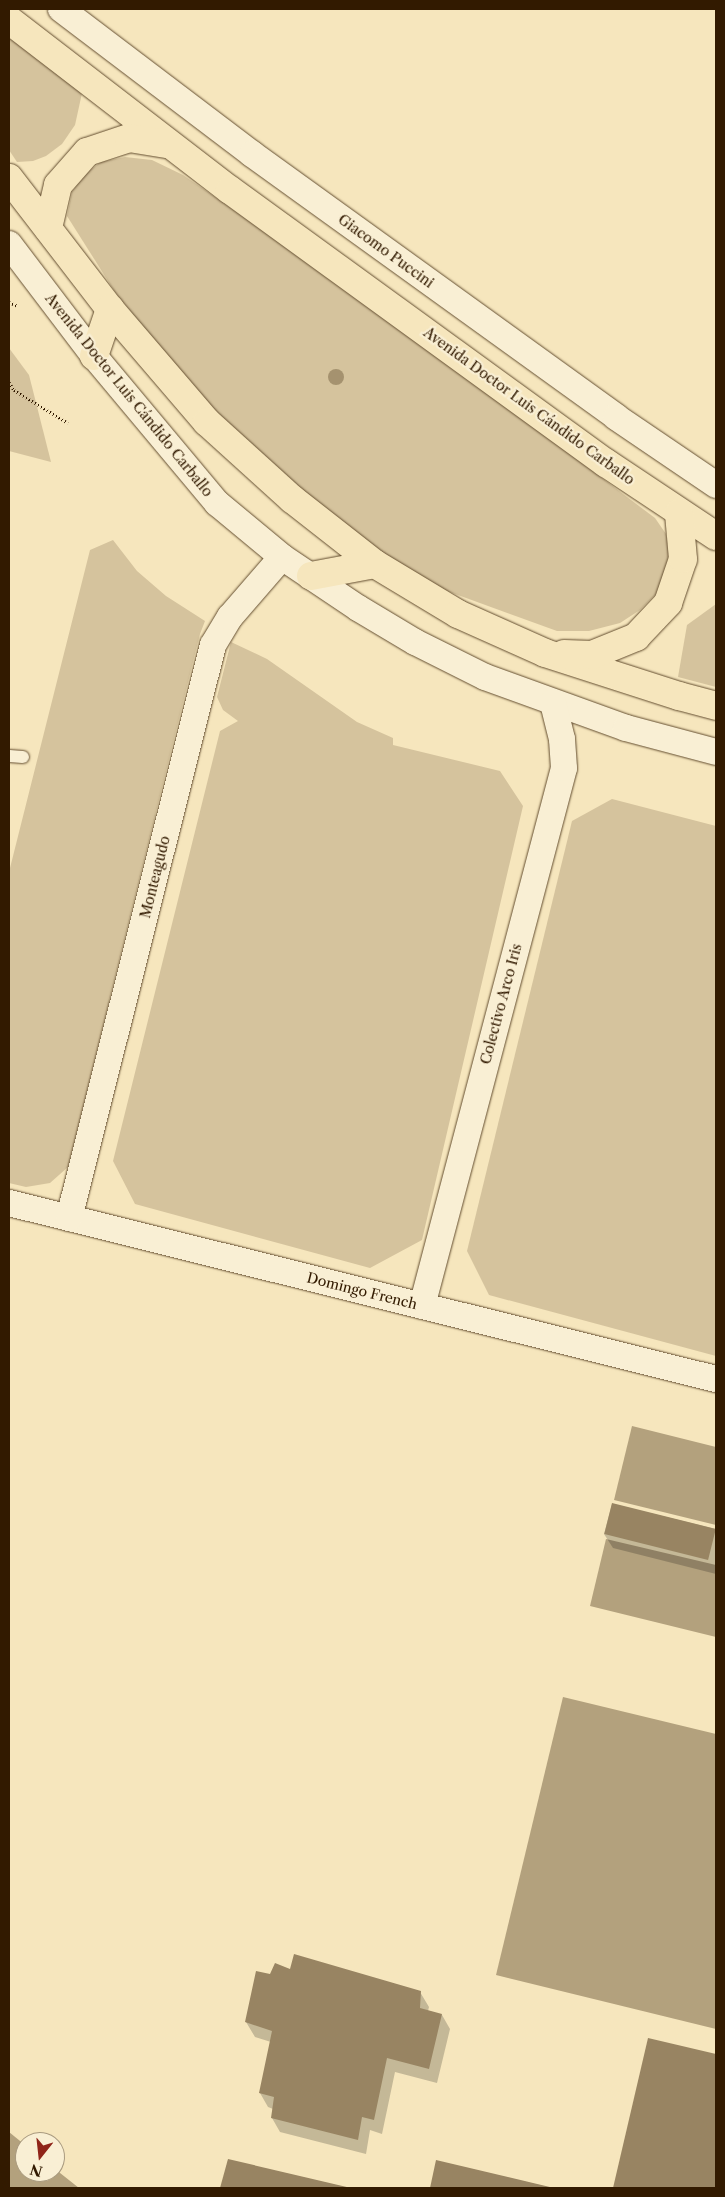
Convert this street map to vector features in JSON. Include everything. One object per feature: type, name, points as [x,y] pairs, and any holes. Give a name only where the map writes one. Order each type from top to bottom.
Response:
[{"type":"main road","name":"Avenida Doctor Luis Cándido Carballo","points":[[9,20],[238,196],[598,457],[716,536]]},
{"type":"main road","points":[[48,228],[58,185],[87,152],[128,138],[172,145]]},
{"type":"main road","points":[[9,178],[110,309],[207,422],[292,499],[375,564],[458,614],[546,653],[716,706]]},
{"type":"main road","points":[[94,356],[110,309]]},
{"type":"main road","points":[[546,653],[592,655],[636,637],[662,610],[668,603],[683,559],[679,513]]},
{"type":"main road","points":[[311,576],[375,564]]},
{"type":"street","name":"Giacomo Puccini","points":[[61,9],[260,160],[616,417],[716,485]]},
{"type":"street","name":"Avenida Doctor Luis Cándido Carballo","points":[[9,244],[94,356],[217,503],[282,557],[416,642],[485,677],[626,728],[716,752]]},
{"type":"street","name":"Monteagudo","points":[[70,1218],[213,645],[230,617],[282,557]]},
{"type":"street","name":"Colectivo Arco Iris","points":[[422,1306],[564,768],[562,739],[553,702]]},
{"type":"street","name":"Domingo French","points":[[9,1203],[716,1379]]},
{"type":"lane","points":[[9,756],[23,757]]},
{"type":"path","points":[[9,382],[14,390],[68,423]]},
{"type":"shaded area","points":[[9,38],[82,93],[75,125],[62,144],[46,156],[33,161],[17,162],[9,150]]},
{"type":"shaded area","points":[[125,157],[152,160],[183,175],[374,307],[655,518],[666,534],[670,553],[657,593],[640,610],[620,623],[589,631],[557,631],[447,591],[388,559],[275,470],[208,404],[159,347],[115,292],[67,216],[72,192],[85,174],[101,162]]},
{"type":"shaded area","points":[[9,348],[29,375],[51,462],[9,451]]},
{"type":"shaded area","points":[[113,540],[137,571],[166,596],[205,621],[200,634],[68,1167],[50,1183],[26,1187],[9,1183],[9,872],[90,550]]},
{"type":"shaded area","points":[[716,604],[716,687],[678,677],[687,625]]},
{"type":"shaded area","points":[[231,642],[267,659],[357,722],[393,738],[393,745],[500,771],[523,806],[422,1240],[370,1268],[135,1204],[113,1161],[220,731],[238,721],[223,710],[217,697]]},
{"type":"shaded area","points":[[612,799],[716,826],[716,1356],[489,1295],[467,1251],[572,821]]},
{"type":"shaded area","points":[[632,1426],[716,1447],[716,1525],[614,1500]]},
{"type":"shaded area","points":[[606,1539],[716,1565],[716,1637],[590,1606]]},
{"type":"shaded area","points":[[563,1697],[716,1734],[716,2029],[496,1975]]},
{"type":"shaded area","points":[[9,2132],[15,2137],[15,2182],[65,2182],[65,2177],[79,2188],[9,2188]]},
{"type":"building","points":[[612,1503],[716,1529],[708,1560],[604,1534]]},
{"type":"building","points":[[294,1954],[421,1991],[420,2008],[442,2014],[429,2069],[387,2058],[374,2120],[362,2117],[358,2140],[271,2118],[274,2097],[259,2093],[272,2031],[245,2022],[256,1971],[270,1974],[275,1963],[290,1969]]},
{"type":"building","points":[[648,2038],[716,2054],[716,2188],[613,2188]]},
{"type":"building","points":[[228,2159],[351,2188],[220,2188]]},
{"type":"building","points":[[436,2160],[554,2188],[430,2188]]}]
